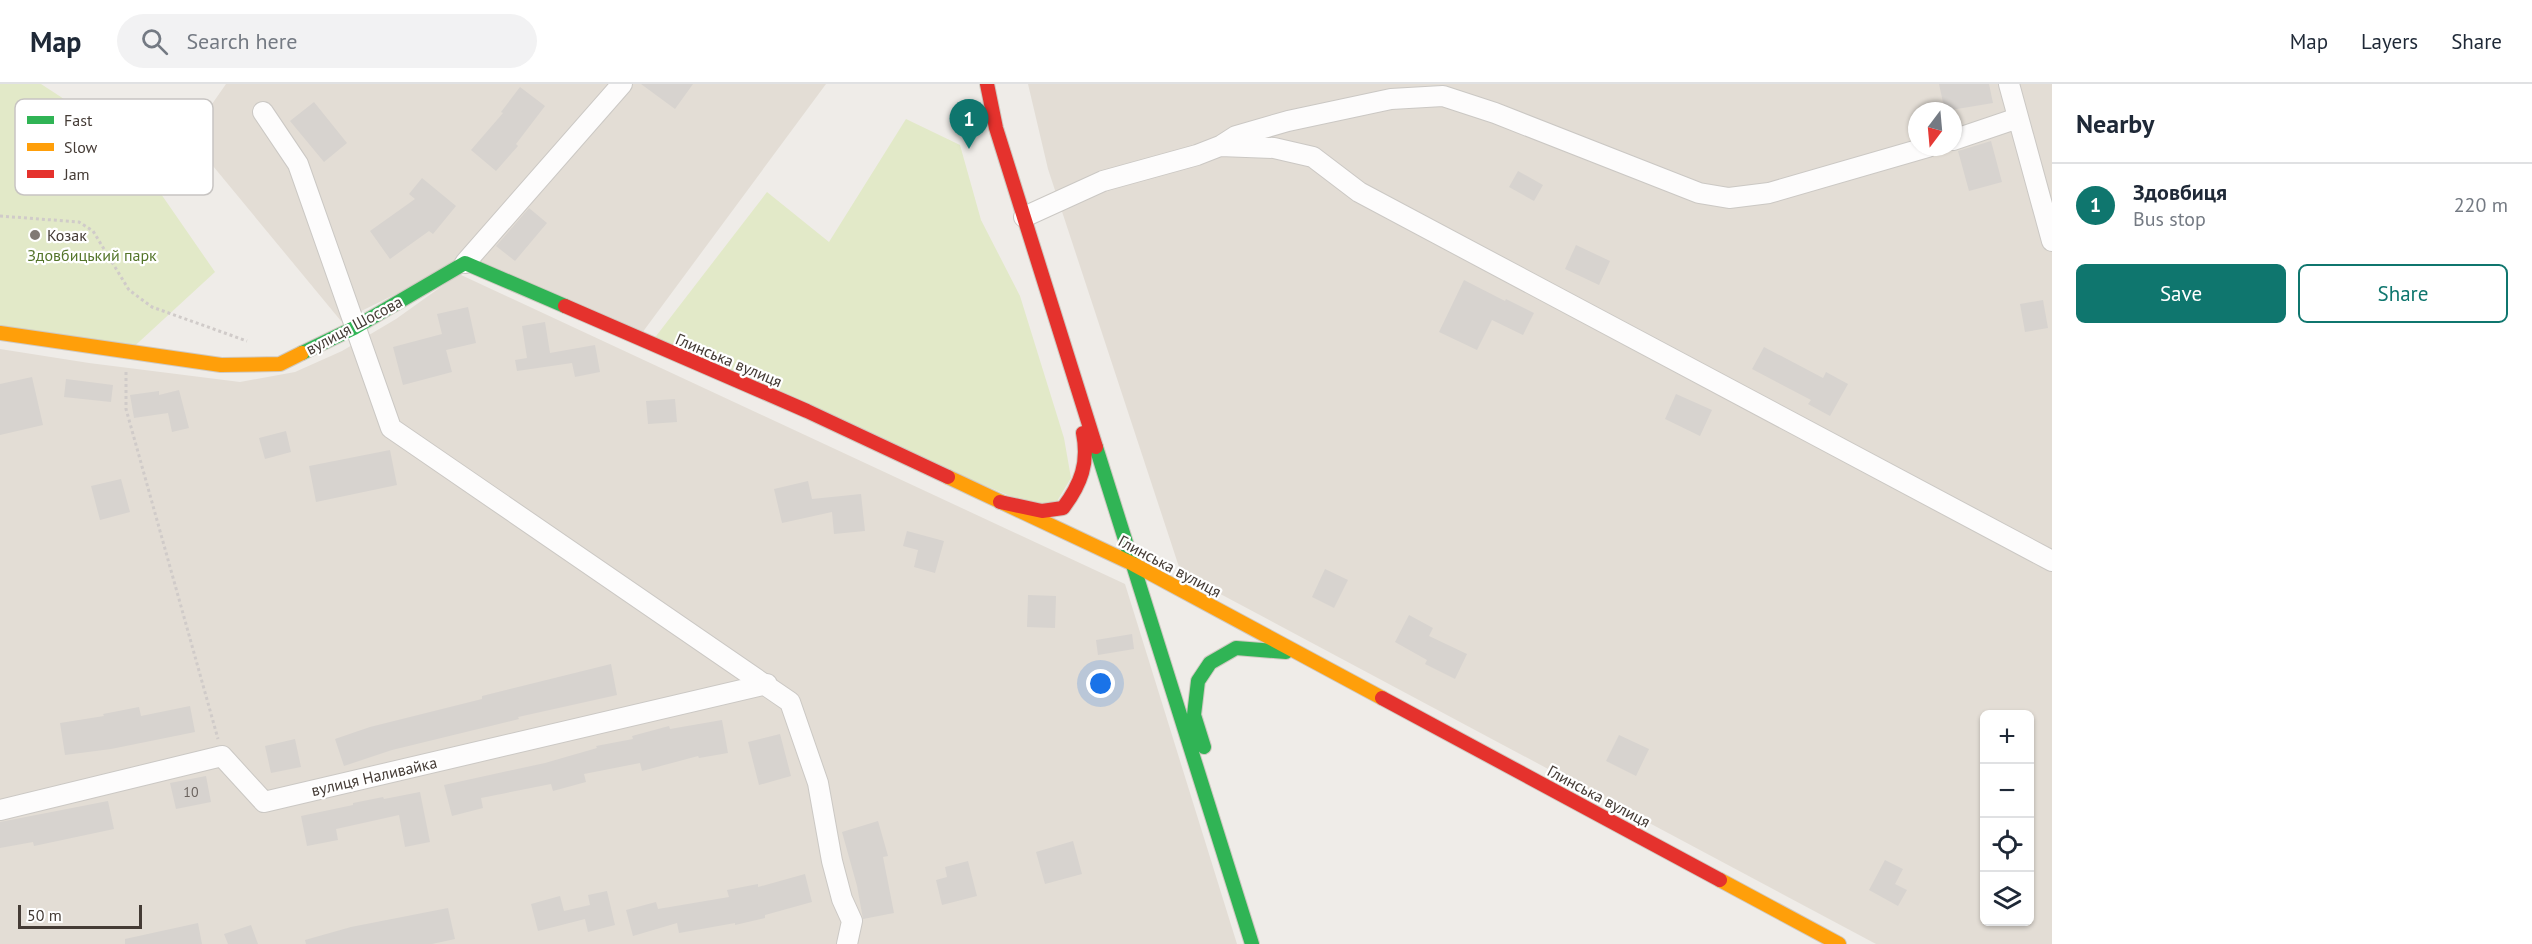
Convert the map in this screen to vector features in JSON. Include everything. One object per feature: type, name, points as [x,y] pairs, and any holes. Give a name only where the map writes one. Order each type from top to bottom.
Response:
[{"type":"main road","points":[[987,84],[996,128],[1252,944]]},
{"type":"main road","name":"вулиця Шосова","points":[[0,333],[221,365],[280,364],[354,328],[465,264]]},
{"type":"main road","name":"Глинська вулиця","points":[[465,264],[807,411],[1133,564],[1839,944]]},
{"type":"main road","points":[[1000,502],[1042,511],[1063,508],[1078,489],[1086,463],[1086,443],[1065,366],[1067,354]]},
{"type":"main road","points":[[1252,944],[1241,869],[1194,715],[1198,681],[1210,663],[1236,648],[1269,649],[1304,656]]},
{"type":"street","name":"вулиця Шосова","points":[[465,264],[622,84]]},
{"type":"street","points":[[2008,84],[2052,241]]},
{"type":"street","points":[[1024,217],[1102,181],[1197,155],[1220,146],[1236,136],[1288,121],[1391,99],[1443,96],[1495,113],[1699,193],[1729,198],[1769,193],[1908,153]]},
{"type":"street","points":[[263,112],[297,164],[391,428],[767,684],[790,702],[818,783],[832,861],[842,899],[852,921],[846,944]]},
{"type":"street","points":[[1962,137],[2018,118]]},
{"type":"street","points":[[1220,146],[1275,148],[1313,157],[1359,192],[2052,561]]},
{"type":"street","name":"вулиця Наливайка","points":[[222,756],[264,802],[767,684]]},
{"type":"street","points":[[0,810],[222,756]]},
{"type":"path","points":[[0,216],[79,222],[93,231],[129,290],[152,307],[251,342]]},
{"type":"path","points":[[127,353],[126,410],[222,756]]},
{"type":"shaded area","points":[[226,84],[826,84],[642,333],[469,258],[341,321],[213,166],[213,103]]},
{"type":"shaded area","points":[[1028,84],[2052,84],[2052,944],[1876,944],[1181,573],[1048,169]]},
{"type":"shaded area","points":[[459,274],[1125,584],[1237,944],[0,944],[0,349],[240,382],[295,372],[342,351],[396,319]]},
{"type":"green space","name":"Здовбицький парк","points":[[0,84],[41,84],[63,99],[15,99],[15,195],[162,195],[215,272],[127,353],[0,332]]},
{"type":"green space","points":[[906,119],[960,145],[981,220],[1020,296],[1064,438],[1071,478],[1050,513],[650,344],[767,192],[829,242]]},
{"type":"building","points":[[641,84],[693,84],[675,109]]},
{"type":"building","points":[[1939,84],[1989,84],[1993,103],[1962,108],[1962,102],[1943,102]]},
{"type":"building","points":[[520,87],[545,106],[516,144],[518,146],[496,171],[471,150],[503,113],[501,112]]},
{"type":"building","points":[[314,102],[347,143],[324,162],[290,121]]},
{"type":"building","points":[[1991,141],[2002,182],[1969,191],[1959,156],[1962,156],[1962,150]]},
{"type":"building","points":[[1518,171],[1543,185],[1534,201],[1509,187]]},
{"type":"building","points":[[422,178],[456,206],[433,234],[429,231],[390,259],[370,231],[415,199],[409,194]]},
{"type":"building","points":[[529,208],[547,223],[515,261],[496,246]]},
{"type":"building","points":[[1576,245],[1610,261],[1599,285],[1565,269]]},
{"type":"building","points":[[1464,280],[1534,313],[1523,335],[1492,320],[1477,350],[1439,332]]},
{"type":"building","points":[[2043,300],[2048,328],[2025,332],[2020,304]]},
{"type":"building","points":[[468,307],[476,343],[446,350],[452,372],[403,385],[393,347],[442,334],[437,314]]},
{"type":"building","points":[[545,322],[550,353],[595,345],[600,372],[575,377],[572,363],[517,371],[515,360],[527,358],[522,326]]},
{"type":"building","points":[[1764,347],[1823,378],[1826,372],[1848,384],[1830,416],[1808,404],[1811,400],[1752,369]]},
{"type":"building","points":[[32,377],[43,425],[0,435],[0,384]]},
{"type":"building","points":[[66,379],[113,385],[111,402],[64,397]]},
{"type":"building","points":[[179,390],[189,428],[172,432],[168,413],[134,418],[130,395],[159,391],[159,395]]},
{"type":"building","points":[[1676,394],[1712,410],[1700,436],[1665,419]]},
{"type":"building","points":[[675,399],[677,422],[648,424],[646,401]]},
{"type":"building","points":[[286,431],[291,452],[265,459],[259,438]]},
{"type":"building","points":[[390,450],[397,485],[316,502],[309,466]]},
{"type":"building","points":[[121,479],[130,512],[100,520],[91,486]]},
{"type":"building","points":[[808,481],[812,499],[861,494],[865,531],[834,534],[832,512],[782,523],[774,489]]},
{"type":"building","points":[[907,531],[944,541],[935,573],[914,567],[918,550],[903,546]]},
{"type":"building","points":[[1325,569],[1348,580],[1334,608],[1312,597]]},
{"type":"building","points":[[1028,595],[1056,596],[1055,628],[1027,627]]},
{"type":"building","points":[[1409,615],[1433,628],[1429,636],[1467,654],[1455,679],[1425,664],[1427,660],[1395,642]]},
{"type":"building","points":[[1132,634],[1134,649],[1098,655],[1096,640]]},
{"type":"building","points":[[611,664],[617,695],[518,717],[519,719],[392,750],[344,766],[335,739],[370,727],[482,699],[482,696]]},
{"type":"building","points":[[190,706],[195,732],[111,749],[65,755],[60,723],[104,716],[103,714],[139,707],[141,716]]},
{"type":"building","points":[[722,720],[728,753],[699,758],[698,756],[642,771],[640,763],[584,774],[586,782],[553,791],[551,784],[481,798],[483,808],[452,816],[444,785],[545,763],[597,748],[596,746],[633,739],[632,736],[669,726],[670,729]]},
{"type":"building","points":[[780,734],[791,776],[759,785],[748,742]]},
{"type":"building","points":[[1619,735],[1649,749],[1636,776],[1606,761]]},
{"type":"building","points":[[295,739],[301,767],[271,773],[265,746]]},
{"type":"building","points":[[206,776],[211,802],[176,809],[170,783]]},
{"type":"building","points":[[420,792],[430,842],[405,847],[399,815],[336,829],[338,840],[307,846],[301,816],[353,805],[353,803]]},
{"type":"building","points":[[108,801],[114,829],[34,846],[33,842],[0,848],[0,822]]},
{"type":"building","points":[[878,821],[888,856],[883,857],[894,913],[863,919],[857,886],[842,832]]},
{"type":"building","points":[[1073,841],[1082,874],[1045,884],[1036,852]]},
{"type":"building","points":[[1885,860],[1903,869],[1895,884],[1907,890],[1898,906],[1869,890]]},
{"type":"building","points":[[968,861],[977,896],[942,905],[936,880],[947,877],[945,867]]},
{"type":"building","points":[[805,874],[812,902],[765,915],[765,918],[735,925],[735,923],[679,933],[677,923],[633,936],[626,910],[656,902],[658,909],[729,897],[727,890],[758,884],[758,887]]},
{"type":"building","points":[[607,891],[615,925],[588,932],[585,919],[538,931],[531,904],[560,896],[564,911],[590,905],[588,895]]},
{"type":"building","points":[[448,908],[455,939],[432,944],[306,944],[305,940],[351,927]]},
{"type":"building","points":[[198,923],[202,944],[125,944],[125,939]]},
{"type":"building","points":[[251,925],[258,944],[228,944],[224,934]]},
{"type":"traffic: fast","points":[[302,353],[354,328],[465,263],[565,306]]},
{"type":"traffic: fast","points":[[1096,447],[1252,944]]},
{"type":"traffic: fast","points":[[1204,747],[1194,715],[1198,681],[1210,663],[1236,648],[1286,652]]},
{"type":"traffic: slow","points":[[0,333],[221,365],[280,364],[302,353]]},
{"type":"traffic: slow","points":[[948,477],[1133,564],[1382,698]]},
{"type":"traffic: slow","points":[[1720,880],[1839,944]]},
{"type":"traffic: jam","points":[[987,84],[996,128],[1096,447]]},
{"type":"traffic: jam","points":[[565,306],[807,411],[948,477]]},
{"type":"traffic: jam","points":[[1000,502],[1042,511],[1063,508],[1075,490],[1082,473],[1085,454],[1083,433]]},
{"type":"traffic: jam","points":[[1382,698],[1720,880]]},
{"type":"place","name":"Здовбиця","points":[[969,149]]},
{"type":"place","name":"Козак","points":[[35,235]]}]
